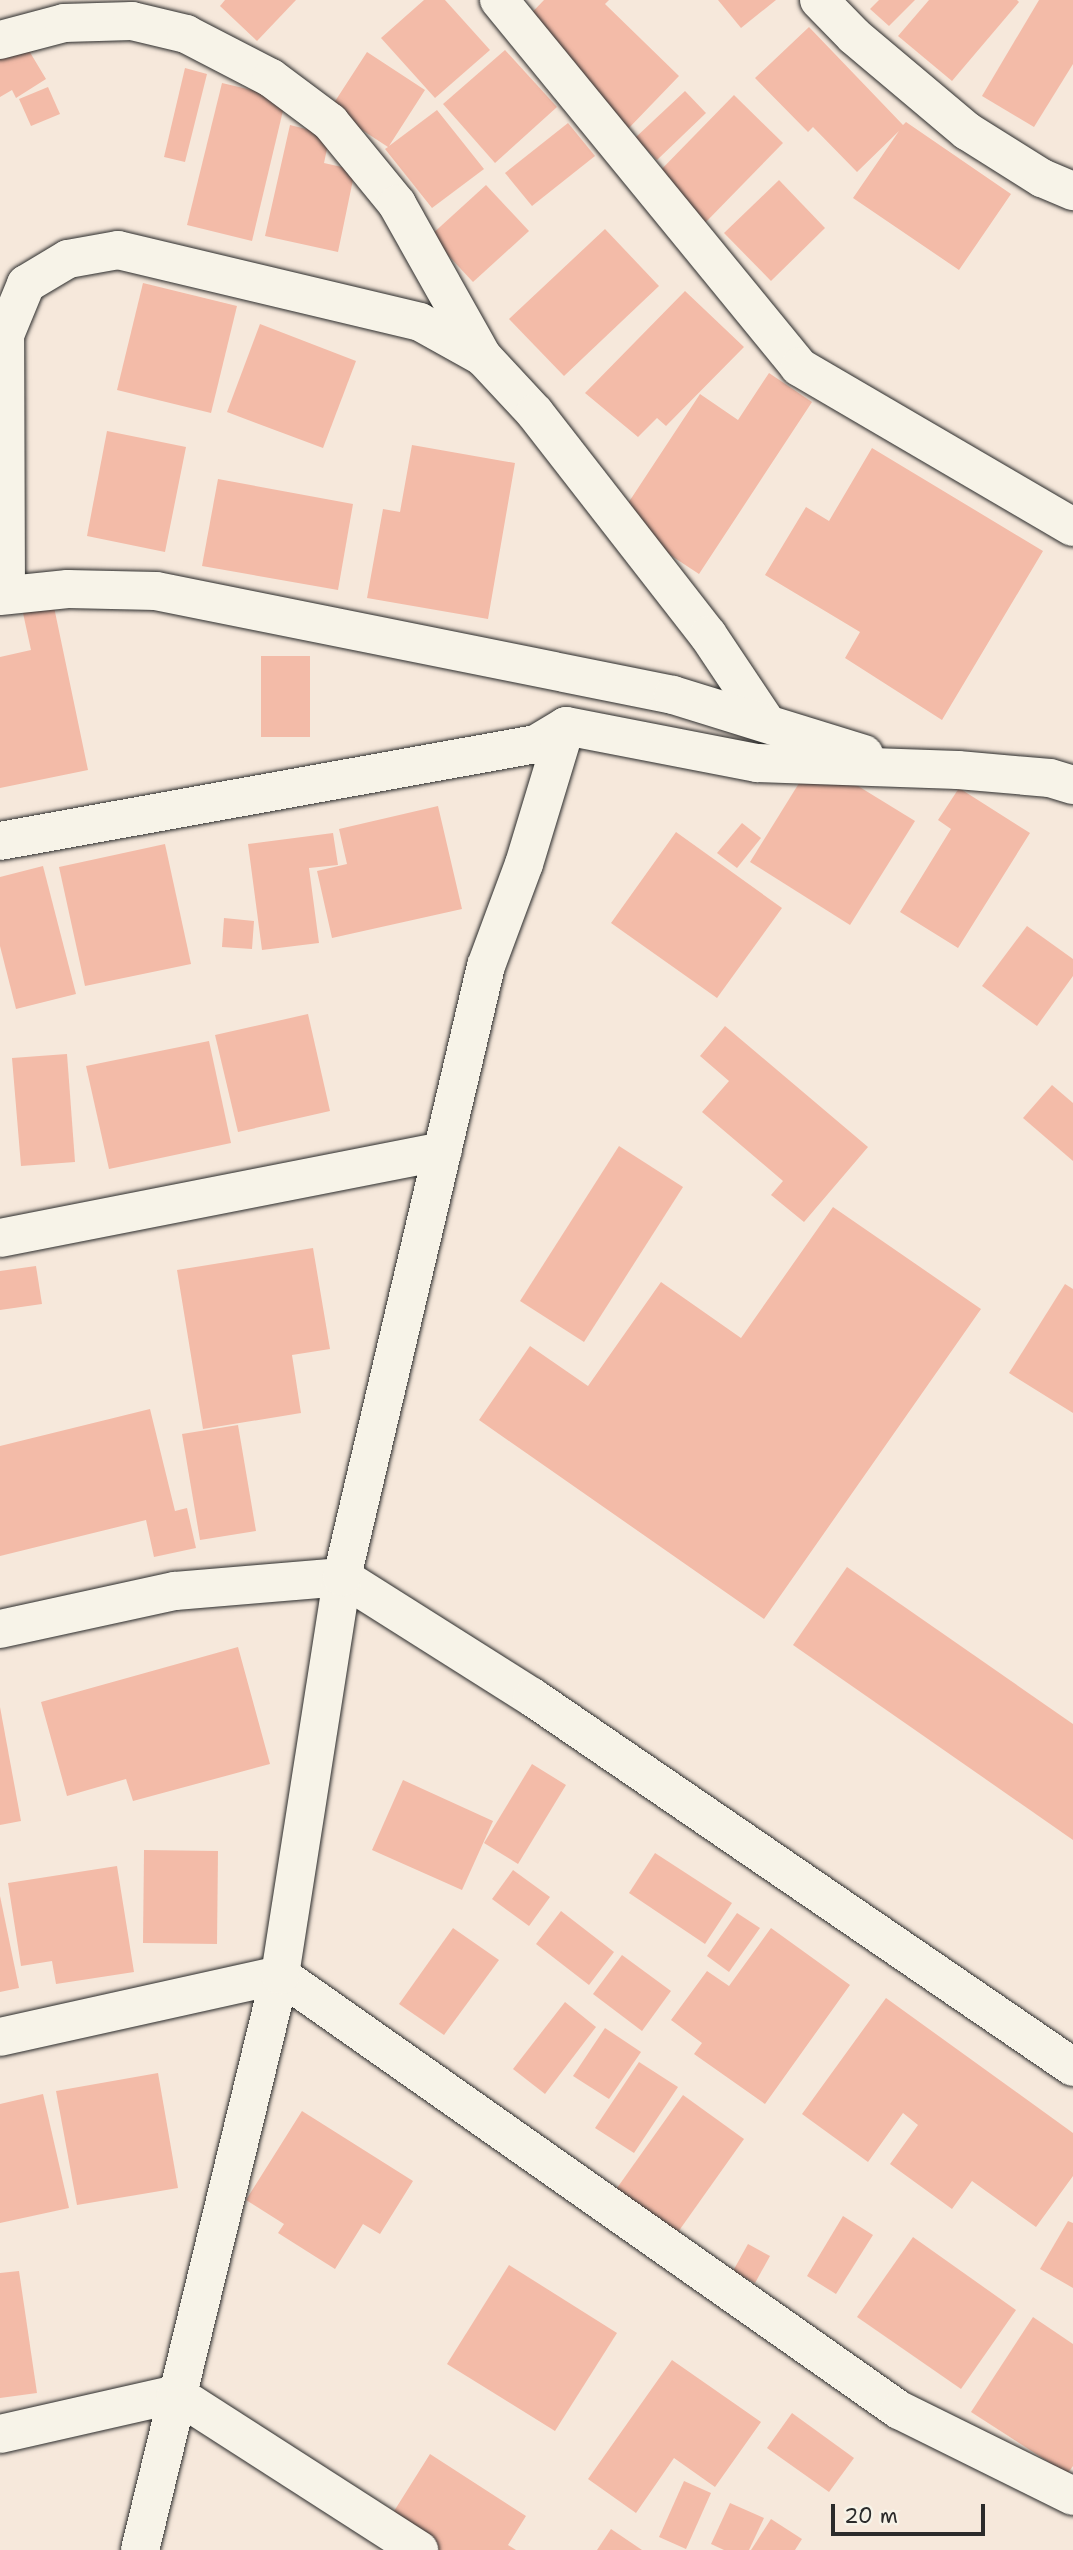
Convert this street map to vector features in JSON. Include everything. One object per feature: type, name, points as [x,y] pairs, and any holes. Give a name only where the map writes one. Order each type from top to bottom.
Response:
[{"type":"street","points":[[499,0],[799,367],[1073,527]]},
{"type":"street","points":[[819,0],[855,36],[967,131],[1042,178],[1073,191]]},
{"type":"street","points":[[0,40],[64,23],[132,21],[186,34],[271,78],[330,122],[397,204],[483,357],[552,434],[708,635],[766,722]]},
{"type":"street","points":[[483,357],[420,322],[118,250],[68,259],[26,284],[3,335],[3,595],[68,589],[156,592],[673,695],[766,722],[905,768]]},
{"type":"street","points":[[141,2550],[176,2394],[280,1975],[342,1577],[486,966],[524,864],[566,726]]},
{"type":"street","points":[[0,841],[536,744],[566,726],[757,763],[905,768],[1050,778],[1073,785]]},
{"type":"street","points":[[0,1238],[443,1151]]},
{"type":"street","points":[[0,1629],[175,1591],[342,1577],[532,1697],[1073,2067]]},
{"type":"street","points":[[0,2037],[280,1975],[899,2410],[1073,2496]]},
{"type":"street","points":[[0,2434],[176,2394],[419,2550]]},
{"type":"building","points":[[225,0],[296,0],[257,41],[220,6]]},
{"type":"building","points":[[424,0],[445,0],[490,50],[435,98],[381,38]]},
{"type":"building","points":[[544,0],[609,0],[605,4],[679,76],[627,130],[520,25]]},
{"type":"building","points":[[718,0],[776,0],[741,28]]},
{"type":"building","points":[[879,0],[915,0],[889,26],[870,9]]},
{"type":"building","points":[[929,0],[1019,2],[952,81],[898,36]]},
{"type":"building","points":[[1039,0],[1073,0],[1073,64],[1034,127],[982,96]]},
{"type":"building","points":[[13,24],[46,79],[16,98],[12,90],[0,97],[0,32]]},
{"type":"building","points":[[809,27],[903,125],[906,122],[1011,194],[959,270],[853,198],[899,131],[857,172],[813,127],[808,132],[755,78]]},
{"type":"building","points":[[505,50],[557,107],[495,163],[443,104]]},
{"type":"building","points":[[367,52],[425,90],[389,146],[437,110],[484,169],[432,208],[385,149],[388,147],[330,109]]},
{"type":"building","points":[[185,68],[207,74],[185,162],[164,157]]},
{"type":"building","points":[[222,83],[286,98],[252,241],[187,225]]},
{"type":"building","points":[[48,87],[60,114],[31,126],[19,99]]},
{"type":"building","points":[[685,91],[706,113],[657,160],[635,138]]},
{"type":"building","points":[[734,95],[783,143],[703,225],[653,178]]},
{"type":"building","points":[[568,123],[595,156],[532,206],[505,173]]},
{"type":"building","points":[[290,125],[330,135],[324,163],[355,170],[338,252],[265,236]]},
{"type":"building","points":[[779,180],[825,228],[771,281],[724,233]]},
{"type":"building","points":[[486,185],[529,231],[473,282],[430,236]]},
{"type":"building","points":[[605,229],[659,286],[564,376],[509,319]]},
{"type":"building","points":[[143,283],[237,306],[211,413],[117,390]]},
{"type":"building","points":[[685,291],[744,347],[666,426],[657,418],[638,437],[585,393]]},
{"type":"building","points":[[260,324],[356,361],[323,448],[227,412]]},
{"type":"building","points":[[769,373],[812,402],[699,574],[617,520],[700,394],[738,420]]},
{"type":"building","points":[[107,431],[186,447],[165,552],[87,536]]},
{"type":"building","points":[[412,445],[515,463],[488,619],[367,598],[383,509],[400,512]]},
{"type":"building","points":[[872,448],[1043,551],[942,720],[845,658],[860,632],[765,575],[806,507],[829,521]]},
{"type":"building","points":[[218,479],[353,504],[338,590],[202,566]]},
{"type":"building","points":[[54,607],[88,770],[0,788],[0,657],[31,650],[23,613]]},
{"type":"building","points":[[261,656],[310,656],[310,737],[261,737]]},
{"type":"building","points":[[814,759],[915,821],[850,925],[750,862]]},
{"type":"building","points":[[959,788],[1030,833],[958,948],[900,912],[951,829],[938,820]]},
{"type":"building","points":[[438,806],[462,909],[332,938],[317,871],[347,864],[339,829]]},
{"type":"building","points":[[742,823],[761,838],[737,868],[717,853]]},
{"type":"building","points":[[676,832],[782,908],[717,998],[611,923]]},
{"type":"building","points":[[333,833],[338,865],[309,868],[319,943],[262,950],[248,844]]},
{"type":"building","points":[[165,844],[191,964],[85,986],[59,867]]},
{"type":"building","points":[[43,866],[76,994],[16,1009],[0,946],[0,877]]},
{"type":"building","points":[[224,918],[254,921],[252,949],[222,947]]},
{"type":"building","points":[[1027,926],[1073,959],[1073,976],[1037,1026],[982,986]]},
{"type":"building","points":[[308,1014],[330,1111],[238,1132],[215,1035]]},
{"type":"building","points":[[725,1026],[868,1147],[804,1222],[771,1195],[783,1181],[702,1112],[729,1081],[700,1056]]},
{"type":"building","points":[[209,1041],[231,1143],[109,1169],[86,1066]]},
{"type":"building","points":[[67,1054],[75,1162],[21,1166],[12,1058]]},
{"type":"building","points":[[1052,1085],[1073,1103],[1073,1161],[1023,1118]]},
{"type":"building","points":[[619,1146],[683,1187],[584,1342],[520,1301]]},
{"type":"building","points":[[833,1207],[981,1309],[764,1619],[479,1420],[530,1346],[588,1386],[661,1282],[741,1338]]},
{"type":"building","points":[[313,1248],[330,1349],[292,1355],[301,1413],[203,1429],[177,1270]]},
{"type":"building","points":[[36,1266],[42,1304],[0,1310],[0,1271]]},
{"type":"building","points":[[1065,1284],[1073,1289],[1073,1413],[1009,1373]]},
{"type":"building","points":[[150,1409],[175,1511],[187,1508],[196,1548],[154,1557],[146,1520],[0,1556],[0,1446]]},
{"type":"building","points":[[238,1425],[256,1531],[200,1540],[182,1434]]},
{"type":"building","points":[[847,1567],[1073,1724],[1073,1840],[793,1645]]},
{"type":"building","points":[[238,1647],[270,1764],[133,1801],[126,1779],[67,1796],[41,1702]]},
{"type":"building","points":[[0,1707],[21,1821],[0,1825]]},
{"type":"building","points":[[532,1764],[566,1785],[518,1864],[484,1843]]},
{"type":"building","points":[[403,1780],[493,1821],[462,1890],[372,1850]]},
{"type":"building","points":[[144,1850],[218,1851],[217,1944],[143,1943]]},
{"type":"building","points":[[655,1853],[732,1903],[705,1944],[629,1893]]},
{"type":"building","points":[[117,1866],[134,1972],[56,1984],[52,1961],[21,1966],[8,1883]]},
{"type":"building","points":[[513,1870],[550,1897],[529,1926],[492,1899]]},
{"type":"building","points":[[0,1896],[19,1988],[0,1992]]},
{"type":"building","points":[[561,1911],[614,1952],[589,1985],[536,1944]]},
{"type":"building","points":[[737,1913],[760,1928],[729,1972],[707,1956]]},
{"type":"building","points":[[453,1928],[499,1960],[444,2035],[399,2004]]},
{"type":"building","points":[[771,1928],[850,1985],[765,2104],[694,2054],[702,2043],[671,2020],[707,1971],[729,1986]]},
{"type":"building","points":[[622,1955],[671,1991],[642,2031],[593,1994]]},
{"type":"building","points":[[886,1998],[1073,2133],[1073,2176],[1036,2227],[972,2181],[952,2209],[890,2164],[918,2125],[903,2113],[868,2162],[802,2114]]},
{"type":"building","points":[[565,2002],[596,2027],[545,2094],[513,2069]]},
{"type":"building","points":[[605,2028],[641,2052],[609,2099],[573,2076]]},
{"type":"building","points":[[639,2062],[678,2087],[634,2153],[595,2128]]},
{"type":"building","points":[[158,2073],[178,2188],[77,2205],[56,2091]]},
{"type":"building","points":[[43,2094],[69,2208],[0,2223],[0,2104]]},
{"type":"building","points":[[683,2095],[744,2139],[661,2256],[600,2212]]},
{"type":"building","points":[[302,2111],[413,2181],[380,2234],[363,2224],[335,2269],[278,2233],[284,2224],[246,2200]]},
{"type":"building","points":[[843,2216],[873,2235],[836,2294],[807,2276]]},
{"type":"building","points":[[1068,2221],[1073,2223],[1073,2288],[1040,2269]]},
{"type":"building","points":[[913,2237],[1016,2310],[961,2389],[857,2317]]},
{"type":"building","points":[[748,2244],[770,2256],[755,2283],[733,2271]]},
{"type":"building","points":[[509,2265],[617,2333],[555,2431],[447,2364]]},
{"type":"building","points":[[19,2271],[37,2393],[0,2398],[0,2273]]},
{"type":"building","points":[[1033,2317],[1073,2344],[1073,2466],[1067,2474],[971,2412]]},
{"type":"building","points":[[672,2360],[761,2422],[715,2487],[674,2458],[636,2513],[588,2479]]},
{"type":"building","points":[[792,2413],[854,2458],[829,2492],[767,2448]]},
{"type":"building","points":[[430,2454],[526,2516],[508,2545],[516,2550],[385,2550],[374,2543]]},
{"type":"building","points":[[684,2481],[711,2493],[686,2549],[659,2537]]},
{"type":"building","points":[[730,2503],[764,2518],[749,2550],[724,2550],[711,2544]]},
{"type":"building","points":[[771,2519],[802,2539],[795,2550],[751,2550]]},
{"type":"building","points":[[611,2529],[642,2550],[597,2550]]}]
